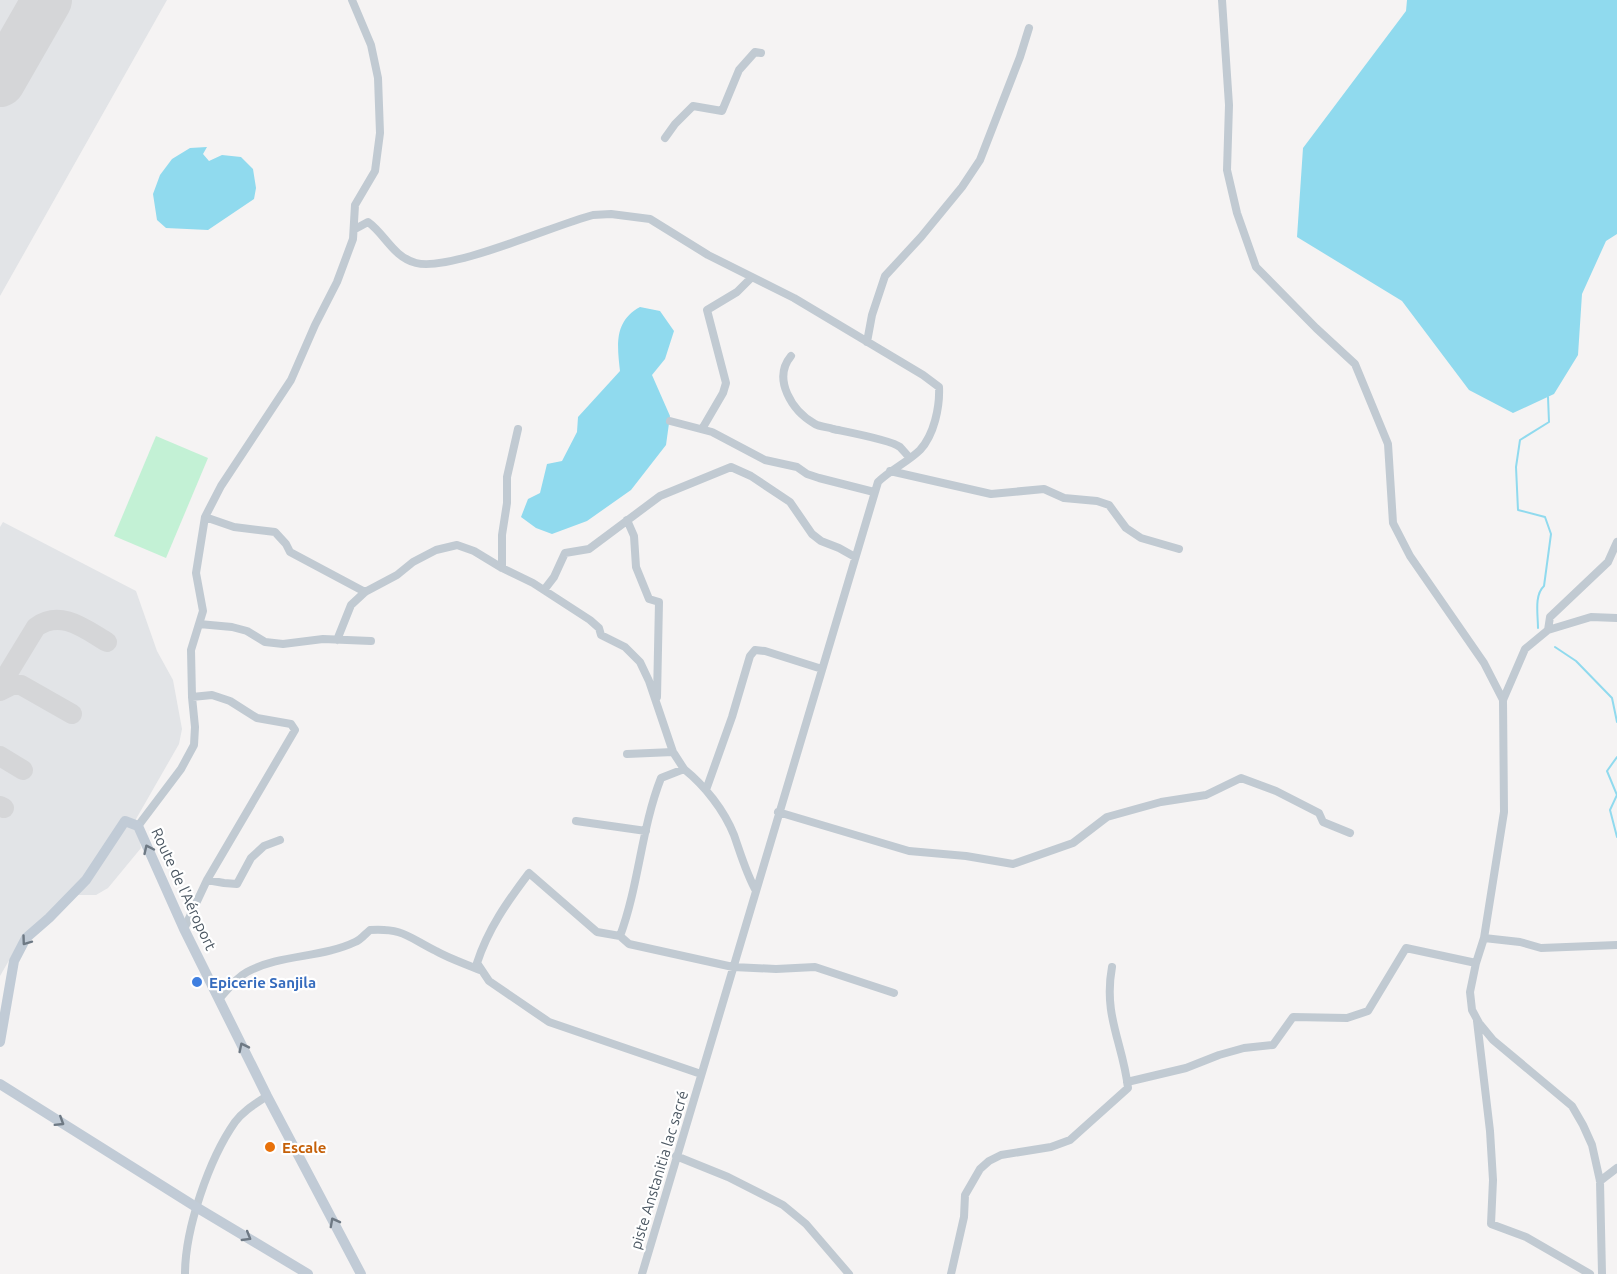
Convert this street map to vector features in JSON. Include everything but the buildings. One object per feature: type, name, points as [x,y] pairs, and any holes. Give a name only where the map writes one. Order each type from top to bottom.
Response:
[{"type":"main road","name":"Route de l'Aéroport","points":[[0,1042],[14,961],[26,938],[86,880],[125,821],[138,826],[184,929],[267,1096],[361,1274]]},
{"type":"main road","points":[[0,1084],[308,1274]]},
{"type":"street","points":[[138,826],[181,769],[194,745],[191,650],[203,611],[197,582],[196,562],[206,517],[221,486],[291,380],[337,282],[353,239],[355,205],[375,171],[380,133],[378,78],[371,45],[352,0]]},
{"type":"street","points":[[1222,0],[1229,105],[1227,170],[1236,213],[1256,267],[1355,364],[1388,444],[1393,523],[1410,556],[1484,663],[1503,700]]},
{"type":"street","points":[[867,342],[872,315],[885,276],[962,187],[980,160],[1029,28]]},
{"type":"street","points":[[665,138],[693,106],[722,111],[739,70],[755,52],[760,53]]},
{"type":"street","points":[[355,229],[368,222],[376,227],[386,242],[400,256],[417,264],[437,263],[480,253],[593,215],[611,214],[650,219],[708,255],[794,298],[923,375],[939,387],[940,400],[926,441],[919,451],[878,482],[874,492],[819,478],[797,467],[765,460],[712,432],[670,421]]},
{"type":"street","points":[[702,429],[723,393],[726,383],[707,310],[737,292],[751,278]]},
{"type":"street","points":[[791,356],[785,363],[782,374],[783,385],[788,396],[802,413],[816,424],[898,446],[909,457]]},
{"type":"street","points":[[502,568],[502,535],[507,503],[507,477],[518,429]]},
{"type":"street","points":[[544,590],[554,577],[565,553],[589,549],[660,496],[731,466],[752,476],[790,502],[812,534],[821,541],[855,557]]},
{"type":"street","points":[[890,471],[983,493],[1044,489],[1064,498],[1097,501],[1109,505],[1126,528],[1141,538],[1179,549]]},
{"type":"street","name":"piste Anstanitia lac sacré","points":[[642,1274],[874,492]]},
{"type":"street","points":[[206,517],[234,527],[275,532],[290,552],[365,592]]},
{"type":"street","points":[[627,520],[634,536],[636,567],[643,587],[649,599],[658,602],[657,703]]},
{"type":"street","points":[[1548,630],[1550,617],[1608,562],[1617,542]]},
{"type":"street","points":[[337,640],[351,605],[365,592],[436,550],[457,545],[474,551],[533,583],[590,620],[599,628],[601,635],[625,647],[640,662],[649,681],[673,752],[684,769],[699,782],[722,812],[733,833],[746,873],[756,891]]},
{"type":"street","points":[[1602,1274],[1600,1181],[1592,1145],[1583,1125],[1572,1106],[1493,1040],[1477,1021],[1472,1010],[1470,992],[1484,938],[1504,812],[1503,700],[1525,649],[1548,630],[1591,617],[1617,618]]},
{"type":"street","points":[[199,624],[232,627],[247,631],[265,642],[283,644],[301,640],[371,641]]},
{"type":"street","points":[[705,790],[732,717],[750,656],[755,650],[822,669]]},
{"type":"street","points":[[184,929],[207,880],[295,730],[291,724],[257,718],[230,701],[212,695],[192,698]]},
{"type":"street","points":[[627,754],[673,752]]},
{"type":"street","points":[[620,936],[661,778],[684,769]]},
{"type":"street","points":[[778,812],[909,851],[966,856],[1013,864],[1073,843],[1107,817],[1161,802],[1206,795],[1241,778],[1276,791],[1319,813],[1323,822],[1350,833]]},
{"type":"street","points":[[576,821],[646,831]]},
{"type":"street","points":[[207,880],[237,884],[251,858],[264,846],[280,840]]},
{"type":"street","points":[[701,1074],[549,1022],[489,981],[477,963],[485,939],[505,904],[530,873],[597,932],[620,936],[629,944],[733,967],[776,969],[815,967],[894,993]]},
{"type":"street","points":[[220,998],[251,970],[298,956],[336,949],[358,941],[370,930],[384,929],[405,933],[439,953],[481,970]]},
{"type":"street","points":[[1484,938],[1520,942],[1541,948],[1617,945]]},
{"type":"street","points":[[1127,1082],[1186,1068],[1244,1048],[1273,1045],[1293,1017],[1347,1018],[1368,1011],[1406,948],[1476,963]]},
{"type":"street","points":[[951,1274],[964,1218],[964,1195],[980,1169],[1001,1155],[1051,1147],[1070,1140],[1128,1089],[1126,1068],[1118,1048],[1108,997],[1112,968]]},
{"type":"street","points":[[1477,1021],[1490,1131],[1493,1180],[1491,1224],[1526,1238],[1590,1274]]},
{"type":"street","points":[[185,1274],[186,1251],[196,1207],[208,1175],[235,1122],[246,1110],[267,1096]]},
{"type":"street","points":[[676,1156],[728,1177],[783,1205],[806,1224],[849,1274]]},
{"type":"street","points":[[1600,1181],[1617,1168]]},
{"type":"shaded area","points":[[0,0],[167,0],[0,296]]},
{"type":"shaded area","points":[[3,522],[136,591],[157,651],[173,680],[182,729],[179,744],[136,819],[141,848],[108,888],[96,895],[73,895],[23,936],[0,976],[0,527]]},
{"type":"green space","points":[[156,436],[208,458],[166,558],[114,536]]},
{"type":"water","points":[[1407,0],[1617,0],[1617,234],[1606,241],[1582,294],[1578,355],[1554,394],[1513,413],[1469,390],[1402,301],[1297,237],[1303,148],[1406,11]]},
{"type":"water","points":[[207,147],[203,154],[209,161],[222,155],[241,157],[253,169],[256,188],[254,199],[208,230],[166,228],[157,220],[153,194],[160,175],[172,159],[190,148]]},
{"type":"water","points":[[640,307],[660,311],[674,331],[665,359],[652,375],[670,416],[666,445],[631,490],[587,521],[552,534],[536,528],[521,517],[528,499],[540,493],[547,464],[562,461],[577,432],[578,417],[620,371],[618,343],[621,327],[625,319]]},
{"type":"waterway","points":[[1538,628],[1538,600],[1544,586],[1551,534],[1545,517],[1518,510],[1516,467],[1520,440],[1549,422],[1548,397]]},
{"type":"waterway","points":[[1555,647],[1576,661],[1612,698],[1617,722]]},
{"type":"waterway","points":[[1617,757],[1607,771],[1617,795],[1610,810],[1617,837]]},
{"type":"taxiway","points":[[0,686],[36,627],[45,622],[64,620],[107,642]]},
{"type":"taxiway","points":[[0,691],[12,685],[21,685],[72,714]]},
{"type":"taxiway","points":[[0,756],[23,770]]},
{"type":"taxiway","points":[[0,806],[4,808]]},
{"type":"runway","points":[[0,82],[47,0]]},
{"type":"place","name":"Epicerie Sanjila","points":[[197,982]]},
{"type":"place","name":"Escale","points":[[270,1147]]}]
